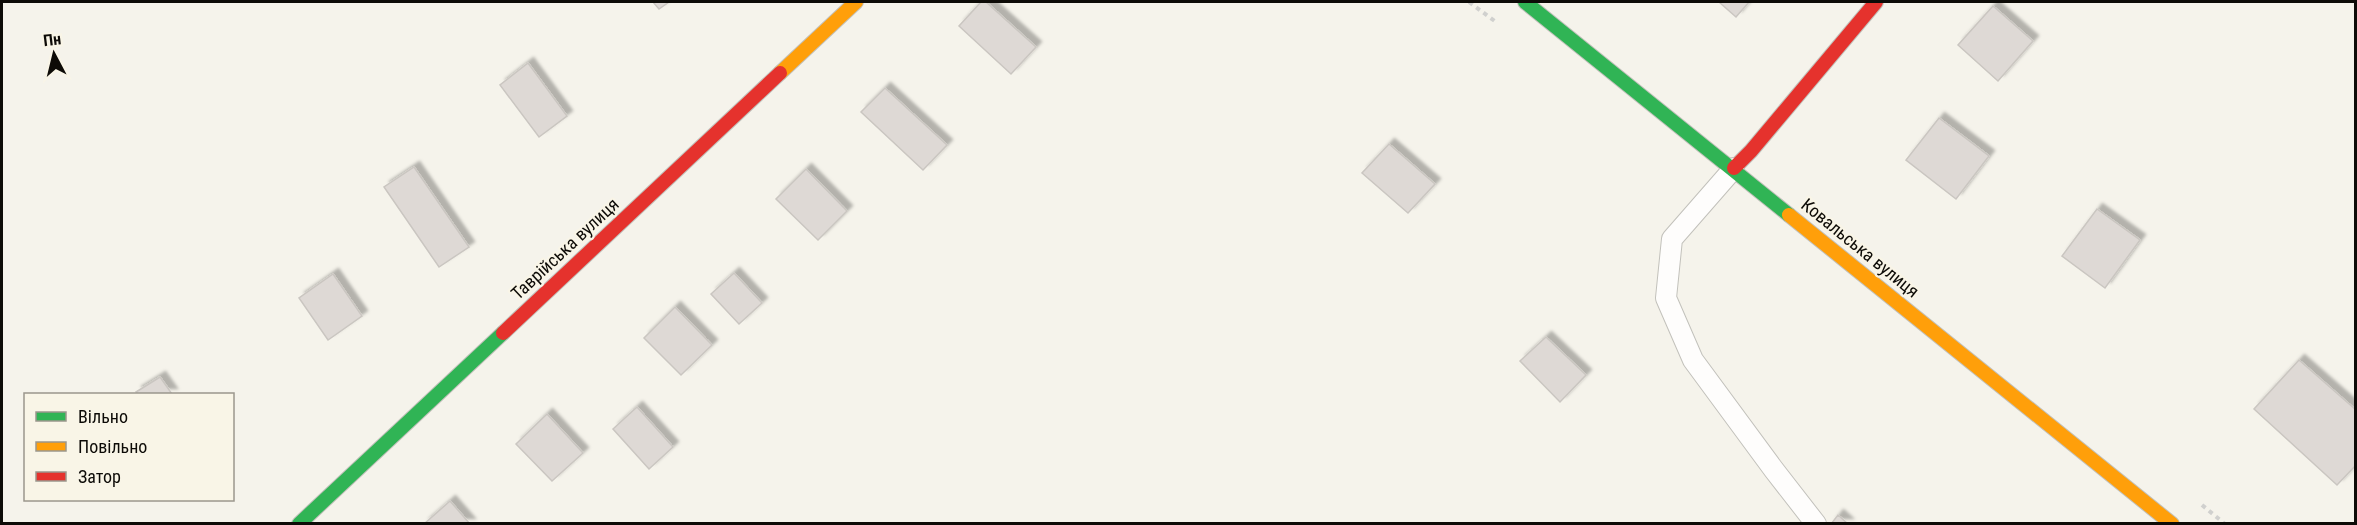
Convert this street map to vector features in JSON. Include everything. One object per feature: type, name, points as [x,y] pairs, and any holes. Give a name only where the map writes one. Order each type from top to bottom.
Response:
[{"type":"street","name":"Таврійська вулиця","points":[[299,524],[856,2]]},
{"type":"street","name":"Ковальська вулиця","points":[[1525,2],[1734,168],[2172,524]]},
{"type":"street","points":[[1734,168],[1751,151],[1876,2]]},
{"type":"lane","points":[[1734,168],[1672,239],[1666,298],[1693,360],[1816,524]]},
{"type":"building","points":[[653,2],[669,2],[659,9]]},
{"type":"building","points":[[981,2],[986,2],[1036,47],[1011,74],[959,26]]},
{"type":"building","points":[[1719,2],[1749,2],[1736,17]]},
{"type":"building","points":[[1993,6],[2033,41],[1998,81],[1958,45]]},
{"type":"building","points":[[528,63],[567,116],[539,137],[500,85]]},
{"type":"building","points":[[885,88],[947,145],[923,170],[861,112]]},
{"type":"building","points":[[1939,118],[1989,156],[1956,199],[1906,160]]},
{"type":"building","points":[[1389,144],[1435,184],[1408,213],[1362,173]]},
{"type":"building","points":[[414,167],[469,247],[439,267],[384,187]]},
{"type":"building","points":[[806,169],[847,211],[818,240],[776,199]]},
{"type":"building","points":[[2097,209],[2140,240],[2105,288],[2062,256]]},
{"type":"building","points":[[734,273],[762,303],[739,324],[711,294]]},
{"type":"building","points":[[333,274],[362,316],[328,340],[299,298]]},
{"type":"building","points":[[675,307],[712,345],[681,375],[644,338]]},
{"type":"building","points":[[1546,337],[1586,375],[1560,402],[1520,361]]},
{"type":"building","points":[[2299,360],[2356,410],[2356,465],[2337,485],[2254,409]]},
{"type":"building","points":[[160,377],[171,393],[137,393]]},
{"type":"building","points":[[637,407],[673,447],[649,469],[613,429]]},
{"type":"building","points":[[547,414],[583,453],[552,481],[516,444]]},
{"type":"building","points":[[450,501],[470,524],[424,524]]},
{"type":"building","points":[[1838,515],[1848,524],[1831,524]]},
{"type":"traffic: fast","points":[[1525,2],[1789,215]]},
{"type":"traffic: fast","points":[[299,524],[503,333]]},
{"type":"traffic: slow","points":[[780,73],[856,2]]},
{"type":"traffic: slow","points":[[1789,215],[2172,524]]},
{"type":"traffic: jam","points":[[1734,168],[1751,151],[1876,2]]},
{"type":"traffic: jam","points":[[503,333],[780,73]]}]
